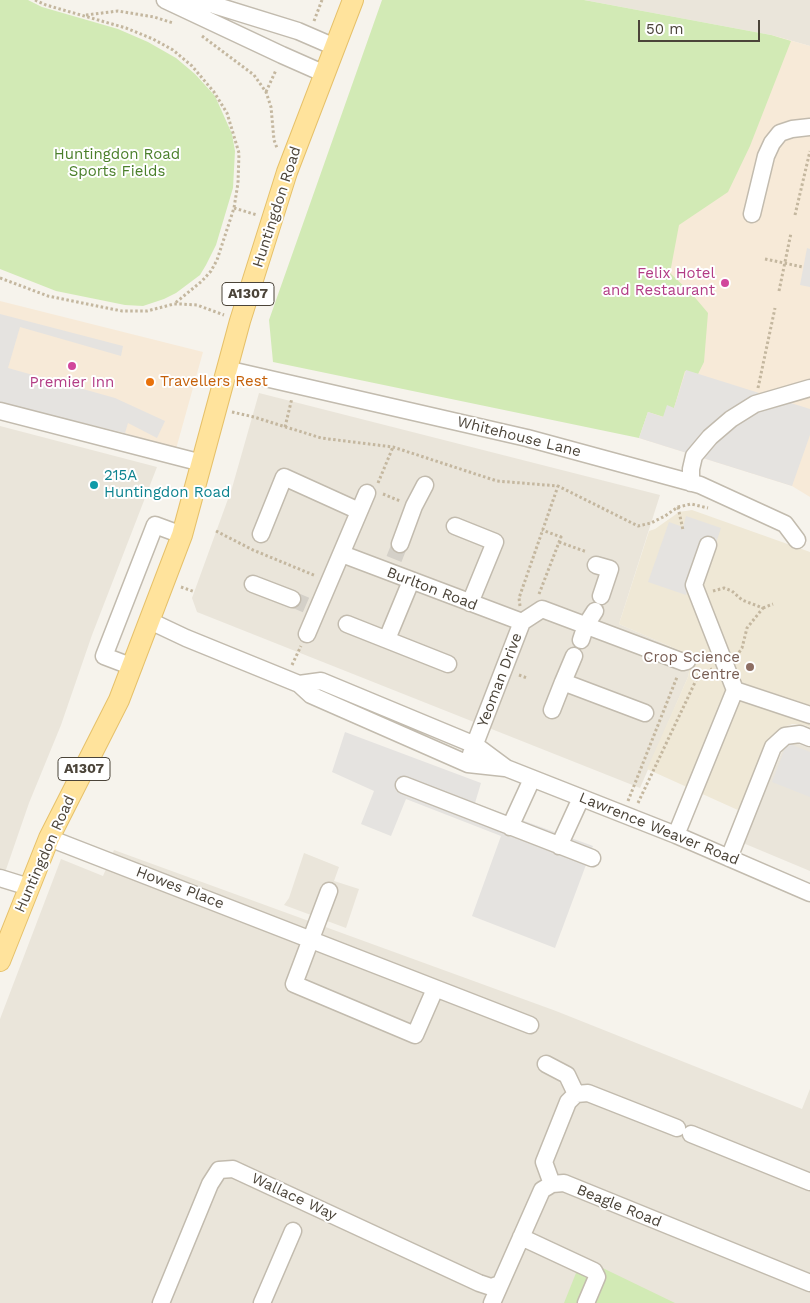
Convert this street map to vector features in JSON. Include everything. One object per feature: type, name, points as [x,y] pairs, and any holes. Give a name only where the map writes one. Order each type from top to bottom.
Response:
[{"type":"main road","name":"Huntingdon Road","points":[[0,961],[49,838],[119,700],[182,535],[226,369],[272,219],[287,172],[352,0]]},
{"type":"street","points":[[165,0],[325,74]]},
{"type":"street","points":[[188,0],[214,5],[298,31],[335,47]]},
{"type":"street","points":[[752,214],[766,156],[772,143],[780,133],[792,129],[810,127]]},
{"type":"street","name":"Whitehouse Lane","points":[[226,369],[527,438],[692,483],[741,502],[785,524],[797,540]]},
{"type":"street","points":[[692,483],[691,469],[694,456],[710,436],[731,419],[755,404],[810,388]]},
{"type":"street","points":[[0,412],[202,463]]},
{"type":"street","points":[[0,421],[167,463]]},
{"type":"street","points":[[261,534],[284,477],[359,511]]},
{"type":"street","points":[[394,558],[414,506],[425,485]]},
{"type":"street","points":[[307,634],[305,605],[328,581],[342,554],[366,493]]},
{"type":"street","points":[[132,667],[104,656],[155,526],[182,535]]},
{"type":"street","points":[[455,526],[495,542],[470,603]]},
{"type":"street","points":[[676,835],[735,690],[694,585],[708,545]]},
{"type":"street","name":"Burlton Road","points":[[342,554],[394,558],[411,581],[522,622]]},
{"type":"street","points":[[590,618],[610,569],[596,564]]},
{"type":"street","points":[[387,640],[411,581]]},
{"type":"street","points":[[254,584],[305,605]]},
{"type":"street","points":[[542,609],[590,618],[685,662]]},
{"type":"street","name":"Yeoman Drive","points":[[468,764],[522,622],[542,609]]},
{"type":"street","name":"Lawrence Weaver Road","points":[[150,621],[186,638],[292,681],[311,695],[468,764],[506,768]]},
{"type":"street","points":[[347,624],[448,664]]},
{"type":"street","points":[[552,710],[574,656]]},
{"type":"street","name":"Lawrence Weaver Road","points":[[292,681],[321,681],[475,745],[506,768],[676,835],[810,893]]},
{"type":"street","points":[[563,682],[645,713]]},
{"type":"street","points":[[735,690],[810,715]]},
{"type":"street","points":[[729,858],[772,747],[785,736],[800,734],[810,738]]},
{"type":"street","points":[[510,827],[532,779]]},
{"type":"street","points":[[404,785],[592,858]]},
{"type":"street","points":[[559,846],[581,798]]},
{"type":"street","name":"Howes Place","points":[[49,838],[530,1024]]},
{"type":"street","points":[[0,878],[29,888]]},
{"type":"street","points":[[329,891],[294,984],[415,1035],[436,988]]},
{"type":"street","points":[[546,1064],[567,1075],[576,1094]]},
{"type":"street","points":[[492,1303],[542,1190],[552,1184],[544,1162],[568,1102],[576,1094],[588,1093],[810,1182]]},
{"type":"street","name":"Wallace Way","points":[[161,1303],[210,1184],[220,1170],[233,1169],[479,1282],[491,1287],[500,1284]]},
{"type":"street","name":"Beagle Road","points":[[552,1184],[564,1183],[810,1283]]},
{"type":"street","points":[[262,1303],[293,1231]]},
{"type":"street","points":[[521,1237],[594,1271],[597,1276],[586,1303]]},
{"type":"path","points":[[35,0],[46,5],[126,28],[173,50],[192,66],[214,92],[227,113],[239,153],[238,183],[234,208],[217,260],[211,271],[174,304]]},
{"type":"path","points":[[316,17],[322,0]]},
{"type":"path","points":[[84,15],[118,11],[154,17],[173,23]]},
{"type":"path","points":[[196,32],[254,75],[266,92],[272,107],[274,140],[287,172]]},
{"type":"path","points":[[266,92],[278,65]]},
{"type":"path","points":[[796,215],[810,151]]},
{"type":"path","points":[[234,208],[272,219]]},
{"type":"path","points":[[779,292],[791,233]]},
{"type":"path","points":[[765,259],[803,267]]},
{"type":"path","points":[[0,278],[48,296],[122,311],[147,311],[174,304],[197,305],[240,320]]},
{"type":"path","points":[[755,404],[775,308]]},
{"type":"path","points":[[285,427],[295,386]]},
{"type":"path","points":[[254,417],[320,438],[394,447],[497,481],[558,486],[638,526],[651,523],[665,516],[678,506],[691,504],[713,509]]},
{"type":"path","points":[[394,447],[374,491],[414,506]]},
{"type":"path","points":[[522,622],[519,598],[558,486]]},
{"type":"path","points":[[678,506],[684,530]]},
{"type":"path","points":[[542,530],[561,537],[538,596],[542,609]]},
{"type":"path","points":[[216,531],[253,550],[328,581]]},
{"type":"path","points":[[559,542],[589,553],[596,564]]},
{"type":"path","points":[[698,596],[724,588],[732,591],[742,600],[763,608]]},
{"type":"path","points":[[627,815],[699,674],[734,660],[742,648],[747,628],[763,608],[773,604]]},
{"type":"path","points":[[292,681],[307,634]]},
{"type":"path","points":[[627,815],[685,662]]},
{"type":"shaded area","points":[[584,0],[810,0],[810,46],[771,35]]},
{"type":"shaded area","name":"Felix Hotel and Restaurant","points":[[771,35],[810,46],[810,497],[792,486],[639,438],[648,412],[646,316],[667,181],[725,165]]},
{"type":"shaded area","points":[[807,248],[810,249],[810,287],[800,285]]},
{"type":"shaded area","points":[[0,301],[203,352],[176,449],[109,428],[0,403]]},
{"type":"shaded area","points":[[0,314],[123,346],[121,356],[20,327],[8,368],[115,398],[165,421],[157,438],[128,423],[125,433],[0,403]]},
{"type":"shaded area","points":[[686,370],[810,409],[810,435],[792,486],[639,438],[648,412],[663,417],[667,405],[674,408]]},
{"type":"shaded area","points":[[259,393],[660,495],[619,624],[692,656],[688,677],[640,788],[197,612],[192,598],[232,488]]},
{"type":"shaded area","points":[[0,426],[157,467],[92,635],[61,725],[29,803],[0,887]]},
{"type":"shaded area","name":"Crop Science Centre","points":[[692,510],[810,552],[810,727],[792,724],[780,729],[773,735],[767,744],[740,811],[647,769],[688,677],[692,656],[619,624],[649,531],[655,529],[679,512]]},
{"type":"shaded area","points":[[686,516],[721,528],[703,582],[692,578],[686,595],[648,582],[669,522],[683,527]]},
{"type":"shaded area","points":[[345,732],[481,783],[475,803],[593,846],[555,948],[472,916],[501,836],[406,799],[391,836],[361,824],[374,791],[332,772]]},
{"type":"shaded area","points":[[787,740],[810,748],[810,871],[743,843]]},
{"type":"shaded area","points":[[787,743],[810,752],[810,797],[772,782]]},
{"type":"shaded area","points":[[114,850],[556,1011],[802,1109],[810,1089],[810,1303],[0,1303],[0,1019],[61,859],[103,876]]},
{"type":"shaded area","points":[[304,853],[339,867],[334,881],[359,889],[346,928],[284,905],[289,898]]},
{"type":"green space","name":"Huntingdon Road Sports Fields","points":[[0,0],[28,0],[42,7],[118,29],[148,42],[176,58],[195,74],[215,96],[232,134],[235,151],[233,188],[216,245],[206,265],[200,275],[176,293],[143,306],[125,305],[56,291],[0,269]]},
{"type":"green space","points":[[382,0],[584,0],[771,35],[791,41],[750,146],[728,192],[679,225],[670,273],[708,313],[704,362],[698,374],[685,371],[674,408],[664,417],[648,412],[639,438],[273,362],[269,320]]},
{"type":"green space","points":[[582,1258],[675,1303],[564,1303]]},
{"type":"tunnel","points":[[394,559],[400,544]]},
{"type":"tunnel","points":[[292,599],[306,605]]},
{"type":"place","name":"Felix Hotel and Restaurant","points":[[725,283]]},
{"type":"place","name":"Premier Inn","points":[[72,366]]},
{"type":"place","name":"Travellers Rest","points":[[150,382]]},
{"type":"place","name":"215A Huntingdon Road","points":[[94,485]]},
{"type":"place","name":"Crop Science Centre","points":[[750,667]]}]
